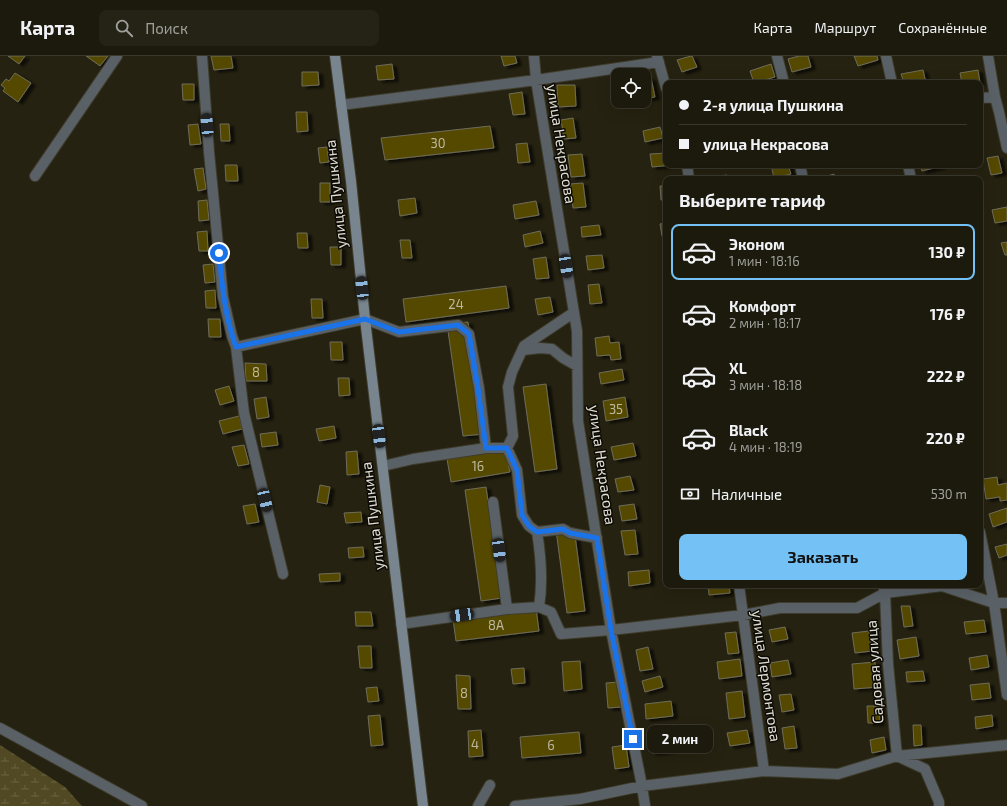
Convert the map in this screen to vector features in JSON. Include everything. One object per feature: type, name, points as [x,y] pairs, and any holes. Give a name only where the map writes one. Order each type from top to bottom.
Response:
[{"type":"main road","name":"улица Пушкина","points":[[335,56],[351,181],[365,319],[423,806]]},
{"type":"street","points":[[35,176],[117,56]]},
{"type":"street","points":[[202,56],[223,296],[236,347],[244,413],[283,574]]},
{"type":"street","name":"улица Некрасова","points":[[534,56],[536,80],[577,332],[578,421],[611,630],[645,806]]},
{"type":"street","points":[[778,56],[783,80]]},
{"type":"street","points":[[886,56],[891,80]]},
{"type":"street","points":[[988,56],[995,97],[1003,111],[1007,148]]},
{"type":"street","points":[[341,106],[536,80],[658,59],[664,80]]},
{"type":"street","points":[[983,98],[995,97]]},
{"type":"street","points":[[507,448],[513,436],[508,387],[512,372],[522,350],[524,346],[573,313]]},
{"type":"street","points":[[236,347],[365,319],[399,332],[458,325],[469,334],[486,448]]},
{"type":"street","points":[[522,350],[540,348],[552,349],[563,358],[577,366]]},
{"type":"street","points":[[382,466],[413,459],[486,448],[507,448]]},
{"type":"street","points":[[507,448],[517,470],[522,515],[529,526],[537,532],[563,529],[570,533],[597,538]]},
{"type":"street","points":[[493,502],[507,609]]},
{"type":"street","points":[[537,532],[540,553],[541,593],[539,607]]},
{"type":"street","points":[[983,547],[994,603],[1007,695]]},
{"type":"street","name":"улица Лермонтова","points":[[739,588],[764,771]]},
{"type":"street","points":[[401,624],[507,609],[539,607],[551,612],[561,634],[611,630],[743,615],[780,608],[857,608],[884,589],[903,588]]},
{"type":"street","points":[[948,588],[994,603],[1007,603]]},
{"type":"street","name":"Садовая улица","points":[[884,589],[888,664],[897,756]]},
{"type":"street","points":[[0,728],[142,806]]},
{"type":"street","points":[[515,806],[580,800],[642,786],[764,771],[838,774],[897,756],[1007,745]]},
{"type":"street","points":[[897,756],[925,769],[939,802],[939,806]]},
{"type":"street","points":[[478,806],[490,785]]},
{"type":"green space","points":[[0,745],[65,787],[82,806],[0,806]]},
{"type":"building","points":[[8,56],[25,56],[19,64]]},
{"type":"building","points":[[86,56],[108,56],[100,66]]},
{"type":"building","points":[[211,56],[231,56],[233,68],[214,70]]},
{"type":"building","points":[[501,56],[515,56],[517,63],[504,66]]},
{"type":"building","points":[[692,56],[697,67],[682,72],[677,60]]},
{"type":"building","points":[[799,56],[808,56],[811,67],[792,72],[788,59]]},
{"type":"building","points":[[854,56],[877,56],[878,60],[858,66]]},
{"type":"building","points":[[392,64],[394,79],[378,80],[376,66]]},
{"type":"building","points":[[771,64],[775,77],[764,80],[753,80],[750,71]]},
{"type":"building","points":[[923,70],[925,80],[903,80],[901,74]]},
{"type":"building","points":[[978,70],[980,80],[961,80],[960,73]]},
{"type":"building","points":[[302,72],[318,72],[319,85],[302,86]]},
{"type":"building","points":[[15,73],[31,83],[18,102],[3,91],[5,88],[1,85],[6,79],[9,81]]},
{"type":"building","points":[[651,78],[655,97],[651,98]]},
{"type":"building","points":[[182,84],[194,84],[194,100],[183,100]]},
{"type":"building","points":[[557,85],[575,85],[576,106],[558,107]]},
{"type":"building","points":[[522,92],[525,114],[513,115],[509,94]]},
{"type":"building","points":[[296,112],[307,112],[308,131],[297,132]]},
{"type":"building","points":[[573,118],[576,138],[564,139],[561,120]]},
{"type":"building","points":[[198,124],[201,144],[190,145],[188,125]]},
{"type":"building","points":[[220,124],[229,124],[230,141],[221,141]]},
{"type":"building","points":[[490,126],[494,148],[385,160],[381,138]]},
{"type":"building","points":[[660,127],[663,138],[645,142],[643,131]]},
{"type":"building","points":[[527,143],[530,162],[518,163],[516,144]]},
{"type":"building","points":[[327,147],[329,162],[320,163],[318,148]]},
{"type":"building","points":[[663,153],[663,166],[652,167],[650,154]]},
{"type":"building","points":[[582,154],[585,176],[571,177],[568,155]]},
{"type":"building","points":[[998,156],[1002,173],[991,175],[987,158]]},
{"type":"building","points":[[225,165],[237,165],[238,181],[226,181]]},
{"type":"building","points":[[203,168],[206,189],[198,191],[194,169]]},
{"type":"building","points":[[772,168],[789,168],[791,174],[782,176],[774,176]]},
{"type":"building","points":[[921,168],[934,168],[922,171]]},
{"type":"building","points":[[320,183],[330,183],[330,202],[320,202]]},
{"type":"building","points":[[583,183],[586,207],[573,208],[570,184]]},
{"type":"building","points":[[660,186],[663,186],[663,200],[661,200]]},
{"type":"building","points":[[415,198],[417,213],[400,216],[398,200]]},
{"type":"building","points":[[207,200],[209,220],[199,221],[198,201]]},
{"type":"building","points":[[536,201],[539,215],[515,219],[513,205]]},
{"type":"building","points":[[1007,207],[1007,221],[995,223],[992,210]]},
{"type":"building","points":[[660,224],[663,224],[662,236]]},
{"type":"building","points":[[599,225],[601,235],[582,237],[581,227]]},
{"type":"building","points":[[207,231],[208,251],[199,251],[197,232]]},
{"type":"building","points":[[540,231],[543,243],[525,247],[523,235]]},
{"type":"building","points":[[297,233],[307,233],[308,248],[298,248]]},
{"type":"building","points":[[400,240],[410,240],[412,258],[402,258]]},
{"type":"building","points":[[1007,242],[1007,255],[1005,255],[1001,243]]},
{"type":"building","points":[[330,247],[341,247],[341,265],[331,265]]},
{"type":"building","points":[[602,255],[604,268],[588,270],[586,256]]},
{"type":"building","points":[[546,257],[549,278],[536,279],[533,259]]},
{"type":"building","points":[[213,264],[215,282],[205,283],[203,265]]},
{"type":"building","points":[[599,284],[602,303],[590,304],[588,285]]},
{"type":"building","points":[[506,286],[509,308],[406,322],[403,299]]},
{"type":"building","points":[[215,290],[216,308],[206,308],[205,291]]},
{"type":"building","points":[[550,297],[553,312],[538,315],[535,299]]},
{"type":"building","points":[[311,299],[322,299],[323,318],[312,318]]},
{"type":"building","points":[[208,319],[220,319],[221,337],[209,337]]},
{"type":"building","points":[[468,322],[484,434],[463,436],[447,324]]},
{"type":"building","points":[[609,336],[610,343],[619,342],[621,359],[611,360],[610,355],[597,356],[595,338]]},
{"type":"building","points":[[330,342],[342,342],[343,360],[331,360]]},
{"type":"building","points":[[245,363],[266,364],[267,381],[246,381]]},
{"type":"building","points":[[622,369],[624,380],[601,384],[599,373]]},
{"type":"building","points":[[338,378],[349,378],[350,395],[339,396]]},
{"type":"building","points":[[546,384],[557,469],[535,472],[523,387]]},
{"type":"building","points":[[229,386],[234,401],[220,405],[215,390]]},
{"type":"building","points":[[266,397],[269,417],[257,419],[254,399]]},
{"type":"building","points":[[625,397],[628,417],[606,421],[603,401]]},
{"type":"building","points":[[239,416],[242,429],[223,434],[219,421]]},
{"type":"building","points":[[334,426],[336,438],[319,441],[316,429]]},
{"type":"building","points":[[276,432],[278,445],[262,447],[260,434]]},
{"type":"building","points":[[633,443],[636,456],[614,460],[611,447]]},
{"type":"building","points":[[244,445],[249,464],[238,466],[232,447]]},
{"type":"building","points":[[505,449],[510,472],[451,482],[447,459]]},
{"type":"building","points":[[357,451],[359,474],[347,475],[346,452]]},
{"type":"building","points":[[630,476],[634,490],[618,492],[615,479]]},
{"type":"building","points":[[997,477],[998,485],[1007,483],[1007,500],[1000,501],[1000,497],[986,499],[983,479]]},
{"type":"building","points":[[320,485],[330,487],[327,504],[317,502]]},
{"type":"building","points":[[486,487],[502,598],[481,601],[465,490]]},
{"type":"building","points":[[255,504],[259,522],[247,524],[243,506]]},
{"type":"building","points":[[634,504],[637,519],[622,521],[619,506]]},
{"type":"building","points":[[1007,508],[1007,522],[993,527],[989,514]]},
{"type":"building","points":[[361,512],[362,522],[346,523],[344,513]]},
{"type":"building","points":[[574,528],[585,611],[567,613],[556,530]]},
{"type":"building","points":[[635,530],[638,554],[625,555],[621,531]]},
{"type":"building","points":[[1007,544],[1007,555],[999,558],[995,547]]},
{"type":"building","points":[[363,547],[364,557],[349,558],[348,548]]},
{"type":"building","points":[[649,570],[650,583],[629,586],[628,572]]},
{"type":"building","points":[[340,573],[340,581],[320,582],[319,574]]},
{"type":"building","points":[[708,588],[729,588],[730,593],[709,595]]},
{"type":"building","points":[[901,606],[910,606],[913,626],[904,627]]},
{"type":"building","points":[[536,608],[539,631],[456,641],[453,619]]},
{"type":"building","points":[[355,612],[371,612],[373,626],[356,626]]},
{"type":"building","points":[[984,620],[986,632],[966,634],[964,622]]},
{"type":"building","points":[[785,627],[788,639],[772,642],[769,630]]},
{"type":"building","points":[[869,631],[872,651],[855,653],[852,633]]},
{"type":"building","points":[[736,632],[739,653],[728,654],[725,633]]},
{"type":"building","points":[[916,637],[919,656],[900,659],[897,640]]},
{"type":"building","points":[[358,646],[371,646],[372,668],[360,668]]},
{"type":"building","points":[[648,647],[653,669],[640,671],[636,650]]},
{"type":"building","points":[[987,655],[989,667],[971,670],[969,658]]},
{"type":"building","points":[[740,659],[742,676],[719,679],[717,662]]},
{"type":"building","points":[[788,660],[791,674],[772,677],[770,663]]},
{"type":"building","points":[[580,661],[582,689],[564,691],[562,662]]},
{"type":"building","points":[[875,662],[878,687],[854,689],[852,664]]},
{"type":"building","points":[[524,668],[525,683],[513,684],[511,669]]},
{"type":"building","points":[[923,671],[925,681],[907,682],[906,672]]},
{"type":"building","points":[[456,675],[470,676],[471,709],[458,709]]},
{"type":"building","points":[[660,676],[663,687],[645,692],[642,681]]},
{"type":"building","points":[[619,682],[622,707],[608,708],[606,683]]},
{"type":"building","points":[[989,683],[991,698],[972,700],[970,685]]},
{"type":"building","points":[[377,687],[379,701],[368,702],[366,688]]},
{"type":"building","points":[[742,691],[745,717],[729,719],[726,693]]},
{"type":"building","points":[[791,694],[794,710],[782,712],[779,695]]},
{"type":"building","points":[[671,701],[673,716],[646,719],[645,704]]},
{"type":"building","points":[[867,706],[879,706],[880,723],[868,723]]},
{"type":"building","points":[[380,715],[383,745],[371,746],[368,716]]},
{"type":"building","points":[[992,715],[993,726],[976,729],[975,717]]},
{"type":"building","points":[[913,725],[921,725],[922,745],[914,746]]},
{"type":"building","points":[[794,726],[797,748],[785,749],[782,728]]},
{"type":"building","points":[[481,730],[483,756],[469,757],[468,731]]},
{"type":"building","points":[[747,730],[750,743],[730,746],[727,733]]},
{"type":"building","points":[[579,732],[581,753],[522,758],[520,737]]},
{"type":"building","points":[[669,732],[673,750],[652,753],[648,735]]},
{"type":"building","points":[[884,737],[886,750],[872,753],[870,740]]},
{"type":"building","points":[[626,745],[629,767],[615,769],[612,747]]},
{"type":"route","points":[[219,253],[223,296],[236,347],[365,319],[399,332],[458,325],[469,334],[486,448],[507,448],[517,470],[522,515],[529,526],[537,532],[563,529],[570,533],[597,538],[611,630],[633,739]]}]
